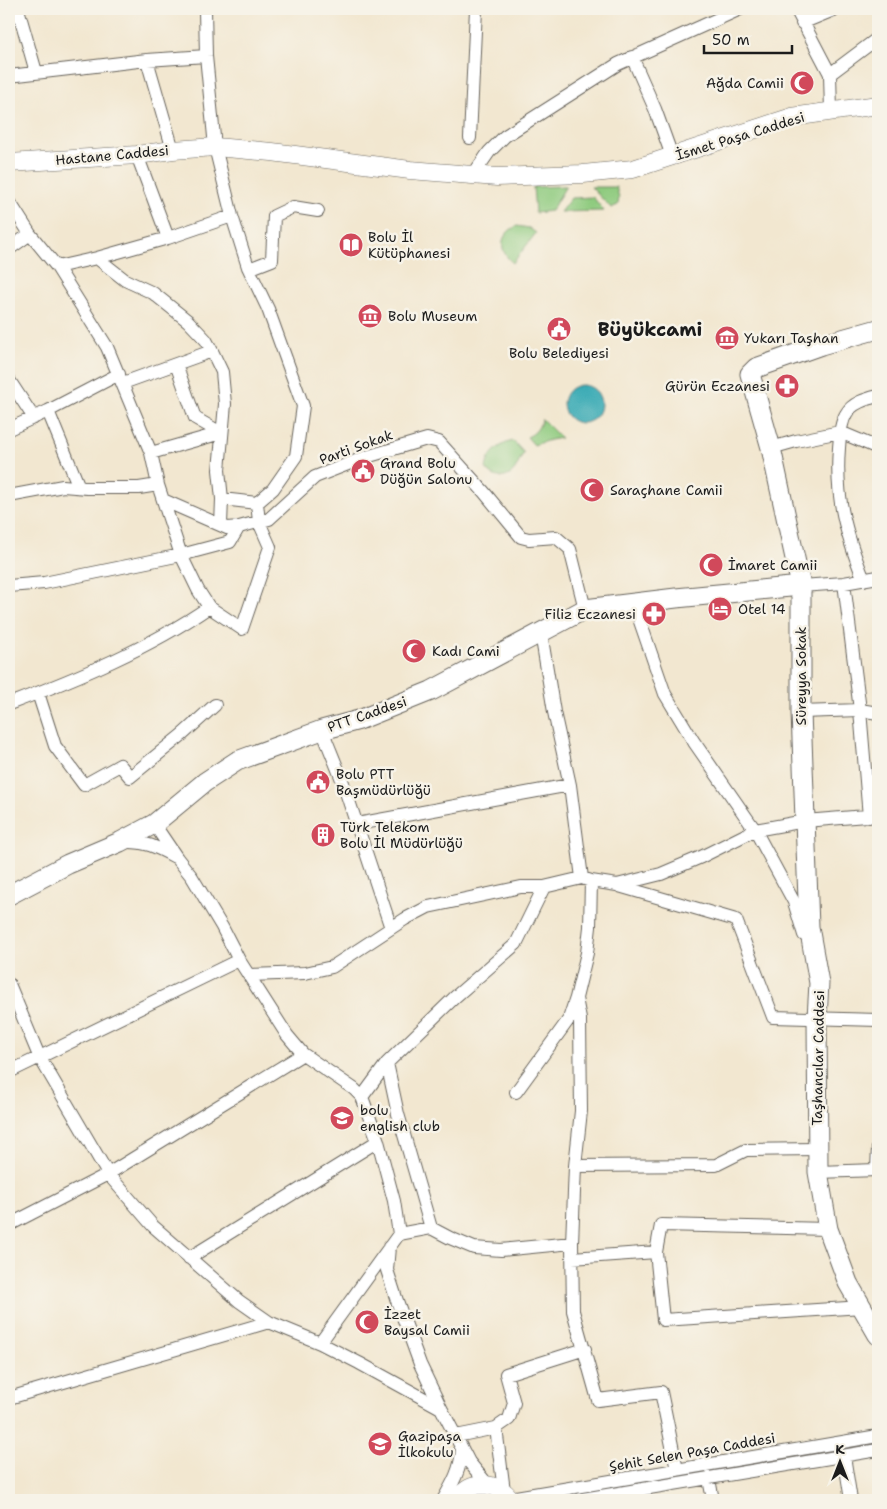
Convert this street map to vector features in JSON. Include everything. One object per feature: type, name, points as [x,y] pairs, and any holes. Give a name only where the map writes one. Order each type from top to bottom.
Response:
[{"type":"main road","name":"İsmet Paşa Caddesi","points":[[473,175],[496,177],[583,174],[633,169],[792,117],[878,104]]},
{"type":"main road","name":"Hastane Caddesi","points":[[9,163],[138,155],[215,147],[272,152],[410,170],[473,175]]},
{"type":"main road","name":"Süreyya Sokak","points":[[819,983],[810,927],[805,821],[801,712],[801,586],[771,448],[750,374],[756,368],[821,345],[878,329]]},
{"type":"main road","points":[[585,610],[801,586]]},
{"type":"main road","name":"PTT Caddesi","points":[[9,894],[154,824],[205,782],[237,761],[322,730],[359,720],[431,691],[585,610]]},
{"type":"main road","name":"Taşhancılar Caddesi","points":[[819,983],[816,1149],[818,1172],[828,1230],[848,1283],[878,1335]]},
{"type":"main road","points":[[456,1498],[477,1485],[503,1494]]},
{"type":"street","points":[[18,9],[36,72]]},
{"type":"street","points":[[205,9],[206,56],[215,147],[232,216],[248,267],[268,309],[303,406],[296,456],[273,489],[257,504]]},
{"type":"street","points":[[470,138],[476,9]]},
{"type":"street","points":[[473,175],[489,152],[505,136],[618,64],[740,9]]},
{"type":"street","points":[[796,9],[830,74],[831,112]]},
{"type":"street","points":[[802,22],[836,9]]},
{"type":"street","points":[[830,74],[878,38]]},
{"type":"street","points":[[9,76],[147,60],[206,56]]},
{"type":"street","points":[[632,57],[655,109],[672,156]]},
{"type":"street","points":[[147,60],[172,150]]},
{"type":"street","points":[[138,155],[168,238]]},
{"type":"street","points":[[9,201],[30,234],[57,268],[107,346],[151,453],[158,485],[181,556],[209,607],[242,629],[270,547],[264,521],[257,504]]},
{"type":"street","points":[[248,267],[254,268],[272,260],[274,216],[293,208],[318,210]]},
{"type":"street","points":[[57,268],[168,238],[232,216]]},
{"type":"street","points":[[9,249],[30,234]]},
{"type":"street","points":[[97,258],[125,280],[153,293],[181,316],[206,340],[222,372],[225,404],[219,470],[222,499],[221,525]]},
{"type":"street","points":[[9,429],[121,378],[176,364],[212,351]]},
{"type":"street","points":[[176,364],[195,418],[221,433]]},
{"type":"street","points":[[9,380],[34,418]]},
{"type":"street","points":[[864,580],[851,547],[840,499],[837,476],[840,432],[846,413],[862,400],[878,396]]},
{"type":"street","points":[[48,411],[79,487]]},
{"type":"street","points":[[771,448],[840,432],[878,448]]},
{"type":"street","points":[[151,453],[221,433]]},
{"type":"street","name":"Parti Sokak","points":[[264,521],[315,477],[366,457],[427,439],[439,442],[521,537],[529,539],[556,537],[570,548],[585,610]]},
{"type":"street","points":[[9,496],[63,486],[139,488],[158,485]]},
{"type":"street","points":[[222,499],[257,504]]},
{"type":"street","points":[[163,500],[227,528],[264,521]]},
{"type":"street","points":[[9,586],[44,583],[181,556],[230,542],[239,527]]},
{"type":"street","points":[[801,586],[878,578]]},
{"type":"street","points":[[617,886],[661,874],[702,857],[755,830],[805,821],[874,816],[844,583]]},
{"type":"street","name":"Taşhancılar Caddesi","points":[[634,604],[665,694],[694,742],[755,830],[794,902],[819,983]]},
{"type":"street","points":[[9,704],[109,662],[181,627],[209,607]]},
{"type":"street","points":[[516,1092],[569,1019],[587,953],[590,927],[587,880],[570,785],[554,712],[541,633]]},
{"type":"street","points":[[38,693],[55,746],[84,785],[120,766],[130,777],[184,734],[215,705]]},
{"type":"street","points":[[801,712],[860,710],[878,713]]},
{"type":"street","points":[[322,730],[357,824],[392,928]]},
{"type":"street","points":[[357,824],[570,785]]},
{"type":"street","points":[[154,824],[192,877],[239,960],[287,1035],[303,1054],[354,1089],[362,1097],[378,1141],[394,1201],[399,1234]]},
{"type":"street","points":[[120,842],[139,841],[177,858]]},
{"type":"street","points":[[250,975],[305,973],[332,967],[428,907],[521,887],[544,887],[587,880],[617,886],[736,920],[772,1017],[878,1020]]},
{"type":"street","points":[[362,1097],[387,1063],[454,997],[516,944],[544,887]]},
{"type":"street","points":[[9,1072],[239,960]]},
{"type":"street","points":[[9,984],[39,1056],[108,1174],[154,1226],[239,1301],[269,1322],[320,1343],[441,1408]]},
{"type":"street","points":[[576,998],[580,1019],[582,1111],[575,1166],[572,1243],[573,1311],[598,1400],[661,1392],[677,1470]]},
{"type":"street","points":[[9,1225],[108,1174],[303,1054]]},
{"type":"street","points":[[387,1063],[398,1114],[431,1228]]},
{"type":"street","points":[[189,1258],[378,1141]]},
{"type":"street","points":[[818,1172],[877,1170],[878,1146]]},
{"type":"street","points":[[575,1166],[716,1165],[746,1150],[816,1149]]},
{"type":"street","points":[[828,1230],[661,1225],[656,1252],[663,1320],[862,1307]]},
{"type":"street","points":[[320,1343],[399,1234],[431,1228],[474,1248],[501,1250],[572,1243]]},
{"type":"street","points":[[389,1247],[387,1270],[420,1364],[470,1462],[503,1494]]},
{"type":"street","points":[[572,1258],[656,1252]]},
{"type":"street","points":[[9,1398],[269,1322]]},
{"type":"street","points":[[456,1436],[496,1428],[509,1419],[514,1404],[506,1374],[585,1349]]},
{"type":"street","points":[[496,1428],[503,1494]]},
{"type":"street","name":"Şehit Selen Paşa Caddesi","points":[[503,1494],[677,1470],[878,1436]]},
{"type":"street","points":[[456,1498],[458,1475],[462,1462],[462,1449]]},
{"type":"street","points":[[577,1500],[878,1450]]},
{"type":"street","points":[[844,1456],[851,1500]]},
{"type":"street","points":[[456,1498],[470,1462]]},
{"type":"street","points":[[709,1479],[713,1500]]},
{"type":"green space","points":[[566,186],[551,211],[535,213],[533,187]]},
{"type":"green space","points":[[591,187],[616,187],[619,197],[618,205],[611,208]]},
{"type":"green space","points":[[593,197],[604,211],[560,212],[571,198]]},
{"type":"green space","points":[[517,226],[529,228],[536,233],[513,263],[505,253],[503,243],[507,233]]},
{"type":"green space","points":[[542,419],[561,438],[534,445],[527,437],[537,430]]},
{"type":"green space","points":[[513,441],[524,453],[516,468],[505,477],[493,475],[486,468],[489,458],[499,447]]},
{"type":"water","points":[[582,385],[596,390],[601,404],[596,418],[582,423],[568,418],[563,404],[568,390]]},
{"type":"place","name":"Ağda Camii","points":[[802,83]]},
{"type":"place","name":"Bolu İl Kütüphanesi","points":[[351,245]]},
{"type":"place","name":"Bolu Museum","points":[[370,316]]},
{"type":"place","name":"Bolu Belediyesi","points":[[559,329]]},
{"type":"place","name":"Yukarı Taşhan","points":[[727,338]]},
{"type":"place","name":"Gürün Eczanesi","points":[[787,386]]},
{"type":"place","name":"Grand Bolu Düğün Salonu","points":[[363,471]]},
{"type":"place","name":"Saraçhane Camii","points":[[592,490]]},
{"type":"place","name":"İmaret Camii","points":[[711,565]]},
{"type":"place","name":"Otel 14","points":[[720,609]]},
{"type":"place","name":"Filiz Eczanesi","points":[[654,614]]},
{"type":"place","name":"Kadı Cami","points":[[414,651]]},
{"type":"place","name":"Bolu PTT Başmüdürlüğü","points":[[318,782]]},
{"type":"place","name":"Türk Telekom Bolu İl Müdürlüğü","points":[[323,835]]},
{"type":"place","name":"bolu english club","points":[[342,1118]]},
{"type":"place","name":"İzzet Baysal Camii","points":[[367,1322]]},
{"type":"place","name":"Gazipaşa İlkokulu","points":[[380,1444]]},
{"type":"district","name":"Büyükcami","points":[[650,329]]}]
